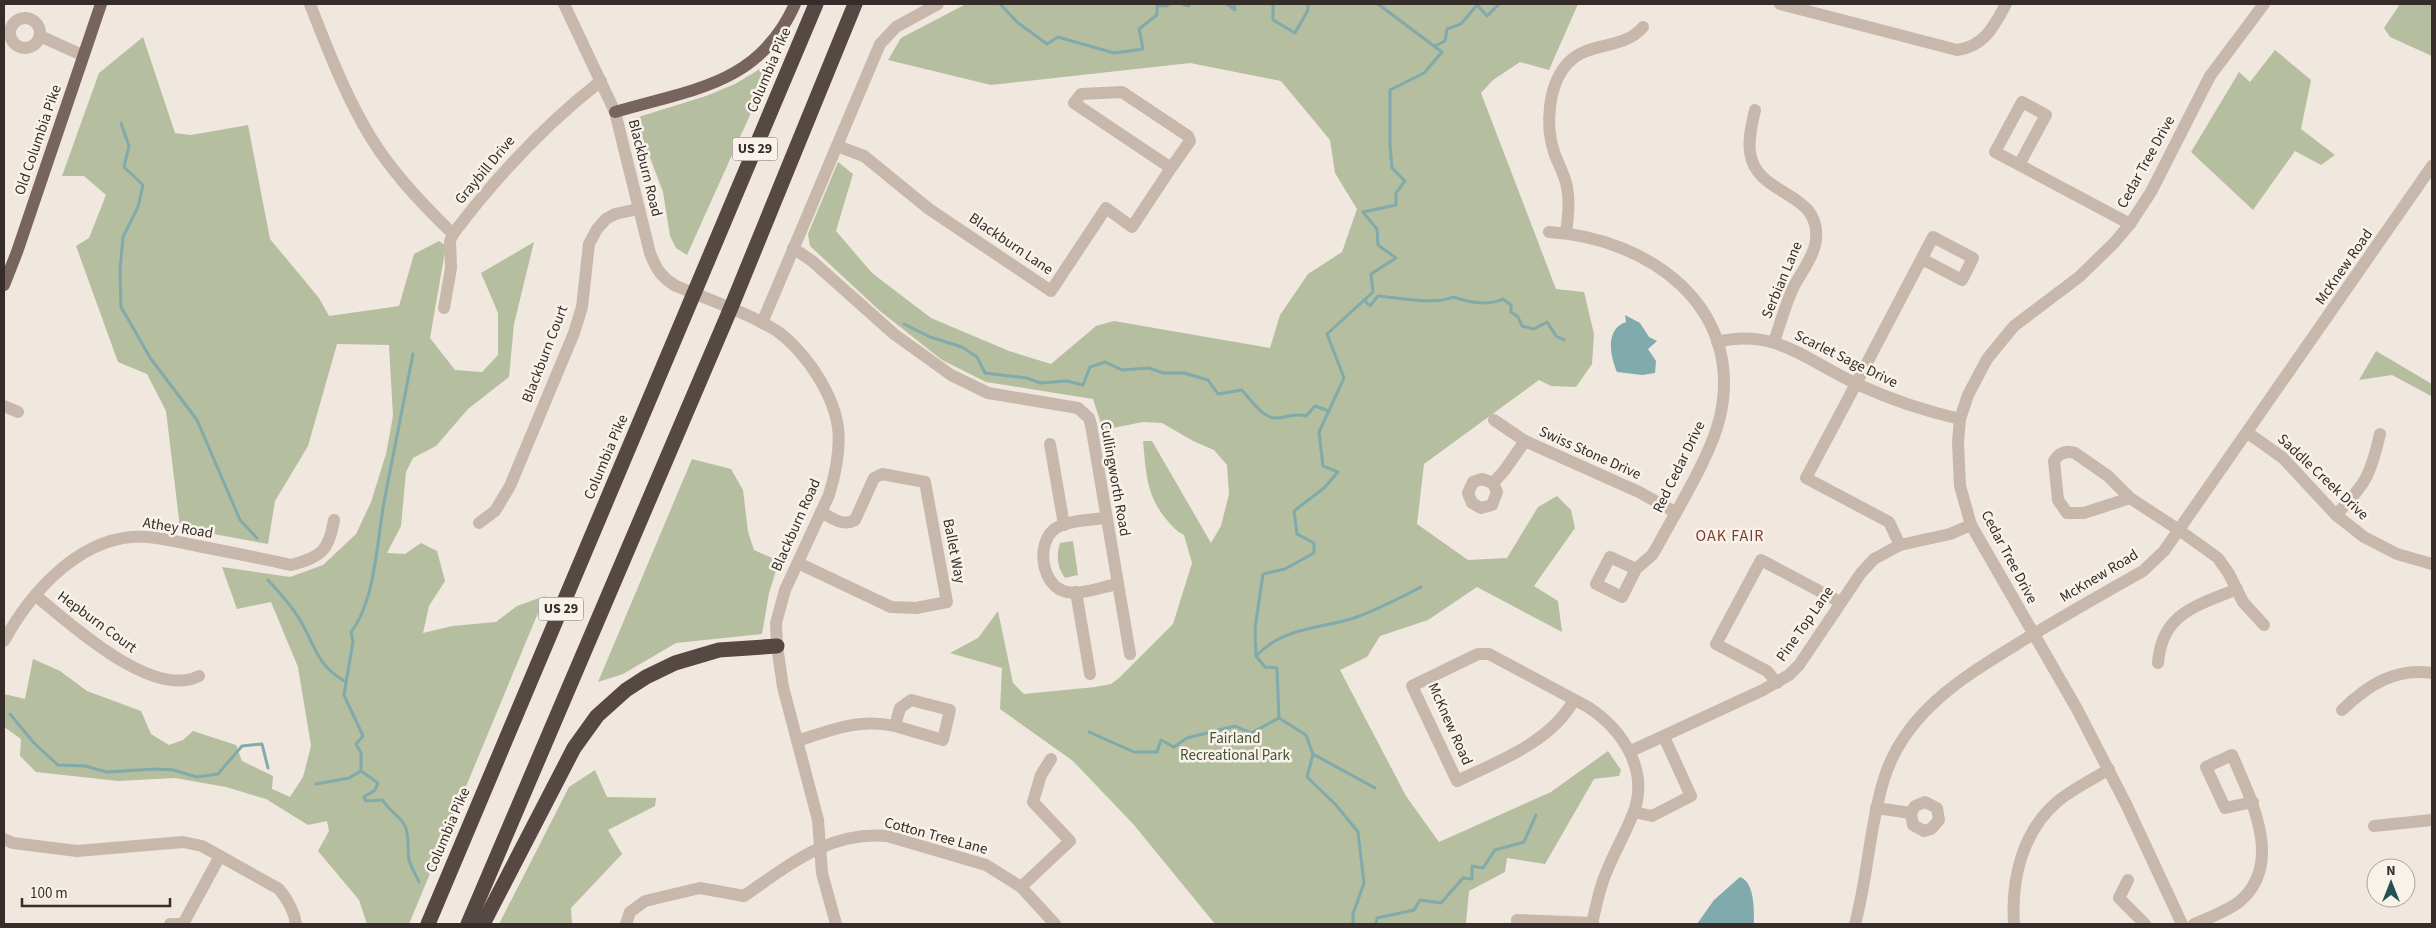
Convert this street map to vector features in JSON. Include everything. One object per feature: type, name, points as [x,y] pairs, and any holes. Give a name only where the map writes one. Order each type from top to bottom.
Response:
[{"type":"highway","name":"Columbia Pike","points":[[428,924],[816,4]]},
{"type":"highway","name":"US 29","points":[[468,924],[730,310],[855,4]]},
{"type":"highway","points":[[483,924],[574,748],[597,716],[626,690],[675,663],[719,650],[777,646]]},
{"type":"main road","name":"Old Columbia Pike","points":[[4,285],[17,252],[66,110],[82,55],[101,4]]},
{"type":"main road","points":[[615,112],[710,84],[746,67],[774,41],[785,25],[795,4]]},
{"type":"street","points":[[310,4],[330,55],[364,126],[395,172],[432,214],[453,234],[450,240],[451,268],[444,308]]},
{"type":"street","name":"Blackburn Road","points":[[564,4],[615,112],[650,254],[659,273],[664,280],[676,286],[762,323],[778,332],[806,360],[829,394],[835,410],[839,445],[838,463],[829,495],[779,608],[777,646],[783,687],[818,820],[822,873],[836,924]]},
{"type":"street","points":[[762,323],[870,64],[888,34],[905,21],[938,4]]},
{"type":"street","points":[[1780,4],[1957,50],[1983,40],[2006,4]]},
{"type":"street","name":"Cedar Tree Drive","points":[[2182,924],[2109,770],[2077,709],[1971,525],[1959,478],[1958,442],[1960,419],[1976,376],[1999,342],[2020,321],[2079,278],[2130,224],[2151,192],[2210,76],[2264,4]]},
{"type":"street","points":[[1566,233],[1569,197],[1564,176],[1554,152],[1549,126],[1550,111],[1556,85],[1561,72],[1576,56],[1584,51],[1631,38],[1644,27]]},
{"type":"street","points":[[40,36],[82,55]]},
{"type":"street","name":"Graybill Drive","points":[[453,234],[486,191],[529,143],[601,81]]},
{"type":"street","name":"Blackburn Lane","points":[[836,146],[864,156],[930,209],[1051,291],[1106,208],[1132,227],[1190,140],[1188,136],[1122,92],[1081,94],[1074,103],[1171,168]]},
{"type":"street","points":[[2019,165],[2046,114],[2022,102],[1995,152],[2019,165],[2130,224]]},
{"type":"street","name":"Serbian Lane","points":[[1755,110],[1750,142],[1752,163],[1765,182],[1800,200],[1807,208],[1812,217],[1816,240],[1793,289],[1774,342]]},
{"type":"street","name":"McKnew Road","points":[[1856,924],[1876,808],[1884,778],[1892,760],[1914,723],[1932,703],[1970,672],[2143,571],[2164,551],[2248,433],[2432,166]]},
{"type":"street","name":"Blackburn Court","points":[[479,523],[495,511],[510,486],[574,333],[582,306],[589,244],[597,229],[606,219],[615,214],[638,209]]},
{"type":"street","name":"Red Cedar Drive","points":[[1549,232],[1566,233],[1628,250],[1666,271],[1685,288],[1704,313],[1717,342],[1723,381],[1720,418],[1709,448],[1652,555],[1636,569]]},
{"type":"street","name":"Cullingworth Road","points":[[793,248],[812,261],[894,334],[951,375],[988,393],[1070,406],[1084,413],[1091,425],[1105,518],[1130,654]]},
{"type":"street","points":[[1900,545],[1889,522],[1806,478],[1922,259]]},
{"type":"street","name":"Scarlet Sage Drive","points":[[1717,342],[1746,337],[1774,342],[1856,384],[1913,408],[1960,419]]},
{"type":"street","points":[[4,406],[18,412]]},
{"type":"street","name":"Swiss Stone Drive","points":[[1494,420],[1525,441],[1622,484],[1675,512]]},
{"type":"street","name":"Saddle Creek Drive","points":[[2248,433],[2293,467],[2336,515],[2364,537],[2380,547],[2417,561],[2432,564]]},
{"type":"street","points":[[2336,515],[2365,482],[2374,462],[2380,434]]},
{"type":"street","points":[[1493,483],[1525,441]]},
{"type":"street","points":[[1050,444],[1064,525]]},
{"type":"street","points":[[2130,498],[2084,513],[2067,513],[2058,500],[2054,461],[2061,453],[2070,451],[2075,453],[2108,476],[2130,498],[2180,530],[2218,558],[2250,611],[2264,625]]},
{"type":"street","name":"Ballet Way","points":[[798,563],[891,607],[916,608],[947,602],[924,482],[882,474],[874,478],[855,520],[849,523],[842,523],[821,512]]},
{"type":"street","points":[[1105,518],[1064,525],[1053,530],[1044,547],[1046,573],[1059,589],[1076,592],[1117,584]]},
{"type":"street","name":"Athey Road","points":[[4,641],[10,629],[53,575],[77,556],[94,546],[130,537],[157,538],[291,564],[310,560],[325,548],[331,540],[334,520]]},
{"type":"street","name":"Pine Top Lane","points":[[1631,752],[1777,682],[1799,665],[1840,602],[1861,573],[1874,559],[1900,545],[1950,534],[1971,525]]},
{"type":"street","points":[[1777,682],[1767,671],[1716,644],[1761,560],[1840,602]]},
{"type":"street","points":[[2158,663],[2161,640],[2174,622],[2202,604],[2236,589]]},
{"type":"street","points":[[1076,592],[1090,674]]},
{"type":"street","name":"Hepburn Court","points":[[36,596],[112,656],[130,667],[175,681],[189,681],[199,676]]},
{"type":"street","name":"McKnew Road","points":[[1574,700],[1560,722],[1552,729],[1505,758],[1457,781],[1412,686],[1483,653],[1489,654],[1574,700],[1602,716],[1623,739],[1631,752],[1637,785],[1634,812],[1605,874],[1592,924]]},
{"type":"street","points":[[2342,710],[2366,688],[2381,680],[2411,672],[2432,672]]},
{"type":"street","points":[[797,741],[850,724],[865,722],[895,726]]},
{"type":"street","points":[[1634,812],[1652,816],[1691,796],[1664,737]]},
{"type":"street","points":[[1020,887],[1070,841],[1033,802],[1041,775],[1051,759]]},
{"type":"street","points":[[2014,924],[2014,897],[2017,875],[2021,858],[2032,834],[2057,802],[2109,770]]},
{"type":"street","points":[[2194,924],[2232,906],[2248,893],[2256,881],[2260,868],[2262,844],[2252,802]]},
{"type":"street","points":[[1876,808],[1911,813]]},
{"type":"street","points":[[2374,826],[2432,820]]},
{"type":"street","name":"Cotton Tree Lane","points":[[626,924],[630,912],[637,906],[654,899],[700,888],[744,896],[793,862],[819,848],[839,840],[860,836],[887,836],[978,862],[1002,874],[1020,887],[1055,924]]},
{"type":"street","points":[[4,839],[13,842],[77,851],[183,842],[202,846],[279,889],[287,899],[296,924]]},
{"type":"street","points":[[170,924],[184,924],[220,856]]},
{"type":"street","points":[[2128,880],[2119,898],[2145,924]]},
{"type":"street","points":[[1517,924],[1517,920],[1592,924]]},
{"type":"green space","name":"Fairland Recreational Park","points":[[966,4],[1578,4],[1549,70],[1520,62],[1493,80],[1481,93],[1556,289],[1584,292],[1594,334],[1592,364],[1576,387],[1551,386],[1539,380],[1424,464],[1417,524],[1468,560],[1507,558],[1538,507],[1557,496],[1571,510],[1575,528],[1534,586],[1558,601],[1562,632],[1477,587],[1428,620],[1380,636],[1367,657],[1340,670],[1406,796],[1439,842],[1551,792],[1608,751],[1621,770],[1619,776],[1594,779],[1545,864],[1507,858],[1505,872],[1469,891],[1466,924],[1215,924],[1134,825],[1073,761],[1000,709],[1002,668],[950,653],[978,638],[998,611],[1013,683],[1024,694],[1111,684],[1173,624],[1192,563],[1184,535],[1168,522],[1154,501],[1148,482],[1143,441],[1152,441],[1211,543],[1221,526],[1229,494],[1227,465],[1214,450],[1193,441],[1162,423],[1143,422],[1103,430],[1093,399],[986,382],[942,360],[880,311],[810,246],[808,234],[838,162],[853,174],[836,231],[872,273],[931,318],[1009,351],[1051,364],[1096,326],[1114,321],[1270,348],[1280,315],[1308,274],[1342,252],[1357,209],[1335,173],[1330,140],[1281,81],[1190,63],[991,85],[888,60],[901,38]]},
{"type":"green space","points":[[2400,4],[2432,4],[2432,56],[2390,37],[2384,28]]},
{"type":"green space","points":[[143,37],[175,133],[191,135],[248,125],[270,239],[319,298],[329,316],[399,306],[414,254],[439,241],[446,246],[430,338],[455,370],[482,372],[498,355],[498,313],[481,273],[534,242],[514,324],[509,377],[468,409],[436,446],[413,458],[406,472],[401,526],[387,553],[405,554],[421,543],[437,551],[445,581],[429,606],[423,633],[452,626],[496,622],[517,606],[545,596],[409,924],[367,924],[359,900],[318,851],[329,831],[327,821],[308,825],[266,799],[226,787],[175,778],[118,781],[36,772],[20,756],[21,739],[4,727],[4,694],[25,699],[33,659],[60,671],[87,691],[141,711],[151,734],[169,745],[183,740],[193,731],[236,745],[242,761],[273,776],[272,789],[290,797],[303,777],[311,746],[298,667],[271,602],[237,609],[222,567],[290,577],[323,565],[356,534],[371,502],[386,454],[393,416],[389,345],[337,344],[308,446],[275,501],[268,544],[180,528],[166,411],[147,374],[118,362],[76,246],[89,238],[106,195],[84,176],[62,176],[99,73]]},
{"type":"green space","points":[[2275,50],[2311,80],[2301,129],[2335,155],[2321,165],[2295,151],[2253,210],[2191,152],[2239,72],[2250,82]]},
{"type":"green space","points":[[765,66],[772,66],[687,255],[676,248],[670,236],[663,192],[635,118],[706,96],[735,84]]},
{"type":"green space","points":[[2376,351],[2432,384],[2432,399],[2431,396],[2392,375],[2359,380]]},
{"type":"green space","points":[[692,459],[731,469],[743,490],[748,532],[754,550],[779,561],[769,593],[762,634],[676,643],[623,674],[598,682]]},
{"type":"green space","points":[[1073,541],[1078,575],[1065,578],[1059,566],[1060,543]]},
{"type":"green space","points":[[595,770],[607,797],[656,798],[655,806],[608,830],[622,854],[571,908],[572,924],[499,924],[569,787]]},
{"type":"water","points":[[1625,315],[1640,323],[1649,337],[1657,341],[1648,349],[1656,361],[1655,373],[1642,375],[1617,372],[1612,358],[1611,343],[1615,330],[1619,325],[1626,322]]},
{"type":"water","points":[[1740,877],[1749,885],[1753,897],[1754,924],[1697,924],[1714,900]]},
{"type":"waterway","points":[[1000,4],[1017,22],[1047,44],[1058,37],[1114,53],[1143,49],[1139,29],[1157,15],[1157,6],[1169,4]]},
{"type":"waterway","points":[[1182,4],[1189,6],[1189,4]]},
{"type":"waterway","points":[[1227,4],[1235,10],[1234,4]]},
{"type":"waterway","points":[[1273,4],[1273,20],[1295,33],[1308,10],[1308,4]]},
{"type":"waterway","points":[[1279,718],[1277,668],[1265,667],[1256,656],[1255,628],[1263,574],[1285,569],[1314,553],[1314,543],[1297,534],[1294,511],[1324,488],[1338,472],[1323,466],[1319,432],[1344,378],[1327,334],[1373,292],[1371,274],[1396,258],[1378,245],[1377,229],[1363,212],[1396,205],[1396,193],[1405,181],[1392,168],[1390,90],[1424,73],[1442,52],[1378,4]]},
{"type":"waterway","points":[[1435,46],[1445,41],[1447,29],[1461,24],[1477,5],[1487,16],[1499,4]]},
{"type":"waterway","points":[[121,123],[129,146],[124,167],[143,185],[138,207],[123,237],[120,270],[121,307],[151,359],[197,420],[240,520],[257,538]]},
{"type":"waterway","points":[[1364,300],[1370,306],[1378,296],[1427,301],[1453,297],[1485,303],[1503,299],[1511,305],[1511,312],[1518,317],[1522,326],[1534,329],[1547,322],[1556,336],[1564,340]]},
{"type":"waterway","points":[[904,324],[930,337],[962,347],[977,357],[985,373],[1027,378],[1040,383],[1067,381],[1083,385],[1090,367],[1105,362],[1122,370],[1149,368],[1163,373],[1184,373],[1208,380],[1218,394],[1242,390],[1261,411],[1270,417],[1306,416],[1315,406],[1329,411]]},
{"type":"waterway","points":[[413,354],[385,497],[371,586],[366,603],[351,632],[353,641],[344,695],[363,736],[356,744],[361,753],[361,771],[378,783],[375,790],[364,797],[366,801],[383,800],[387,807],[403,822],[407,834],[409,860],[419,882]]},
{"type":"waterway","points":[[268,580],[297,615],[322,662],[336,676],[346,682]]},
{"type":"waterway","points":[[1256,656],[1278,639],[1302,630],[1354,618],[1380,608],[1421,587]]},
{"type":"waterway","points":[[10,714],[34,743],[58,765],[85,766],[107,772],[155,769],[173,770],[197,777],[218,774],[242,746],[262,744],[268,768]]},
{"type":"waterway","points":[[1089,732],[1134,752],[1157,752],[1161,740],[1174,747],[1187,738],[1235,726],[1251,733],[1279,718],[1306,735],[1313,754]]},
{"type":"waterway","points":[[1353,924],[1353,914],[1364,883],[1358,832],[1336,805],[1307,777],[1313,754],[1375,788]]},
{"type":"waterway","points":[[316,784],[349,778],[361,771]]},
{"type":"waterway","points":[[1376,924],[1377,918],[1414,910],[1420,900],[1441,903],[1463,878],[1472,879],[1472,866],[1483,868],[1495,850],[1524,842],[1536,815]]},
{"type":"district","name":"OAK FAIR","points":[[1730,536]]}]
